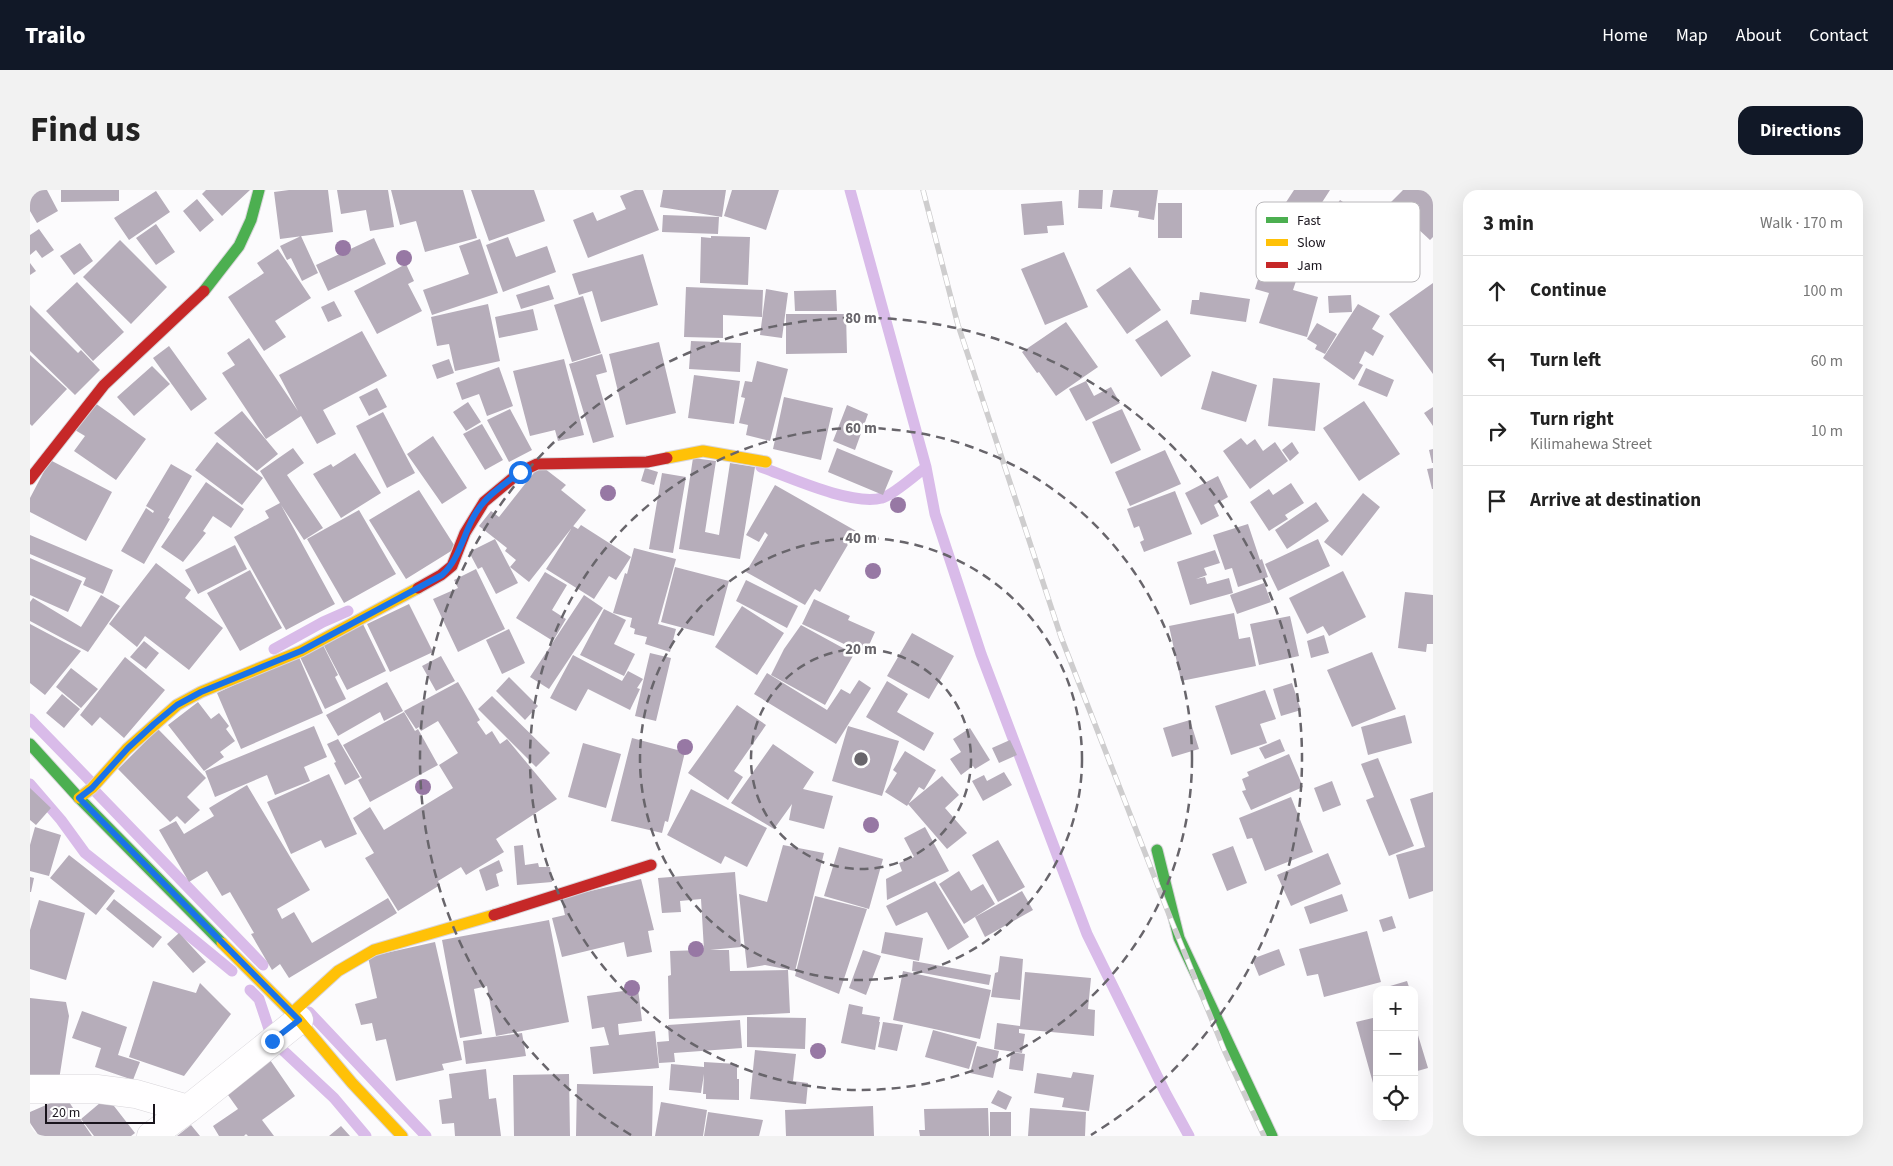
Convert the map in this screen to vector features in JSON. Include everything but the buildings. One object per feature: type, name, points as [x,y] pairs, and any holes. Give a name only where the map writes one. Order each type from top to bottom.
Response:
[{"type":"street","points":[[30,479],[38,466],[104,385],[208,287],[238,246],[251,220],[259,190]]},
{"type":"street","points":[[79,798],[92,788],[128,748],[177,705],[201,692],[301,651],[442,575],[452,566],[465,533],[484,502],[520,472],[538,464],[646,462],[703,451],[766,462]]},
{"type":"street","points":[[30,744],[79,798],[296,1017],[352,1083],[402,1136]]},
{"type":"street","points":[[1157,850],[1180,938],[1272,1136]]},
{"type":"street","points":[[151,1136],[188,1109],[296,1017],[338,971],[374,950],[426,936],[651,865]]},
{"type":"street","points":[[30,1089],[97,1089],[136,1094],[188,1109]]},
{"type":"waterway","points":[[850,190],[926,467],[935,514],[981,654],[1087,934],[1166,1094],[1189,1136]]},
{"type":"waterway","points":[[761,467],[838,495],[869,499],[882,498],[892,493],[926,467]]},
{"type":"waterway","points":[[274,649],[323,622],[348,611]]},
{"type":"waterway","points":[[30,719],[94,785],[92,788],[263,965]]},
{"type":"waterway","points":[[30,784],[61,820],[85,853],[232,971]]},
{"type":"waterway","points":[[250,990],[259,999],[273,1041],[334,1098],[366,1136]]},
{"type":"waterway","points":[[309,1012],[426,1136]]},
{"type":"railway","points":[[923,190],[958,325],[1061,637],[1170,917],[1225,1052],[1264,1136]]},
{"type":"traffic: fast","points":[[204,291],[239,246],[251,220],[259,190]]},
{"type":"traffic: fast","points":[[30,744],[79,798],[222,943]]},
{"type":"traffic: fast","points":[[1157,850],[1179,938],[1272,1136]]},
{"type":"traffic: slow","points":[[667,458],[703,451],[766,462]]},
{"type":"traffic: slow","points":[[79,798],[92,788],[127,749],[177,705],[201,692],[301,651],[418,588]]},
{"type":"traffic: slow","points":[[292,1013],[338,971],[374,950],[494,915]]},
{"type":"traffic: slow","points":[[222,943],[299,1020],[352,1083],[402,1136]]},
{"type":"traffic: jam","points":[[30,479],[104,385],[204,291]]},
{"type":"traffic: jam","points":[[418,588],[441,575],[452,566],[465,533],[484,502],[520,472],[537,464],[647,462],[667,458]]},
{"type":"traffic: jam","points":[[494,915],[651,865]]},
{"type":"route","points":[[272,1041],[299,1020],[79,798],[92,788],[128,748],[177,705],[201,692],[301,651],[442,575],[452,566],[465,533],[484,502],[520,472]]}]
